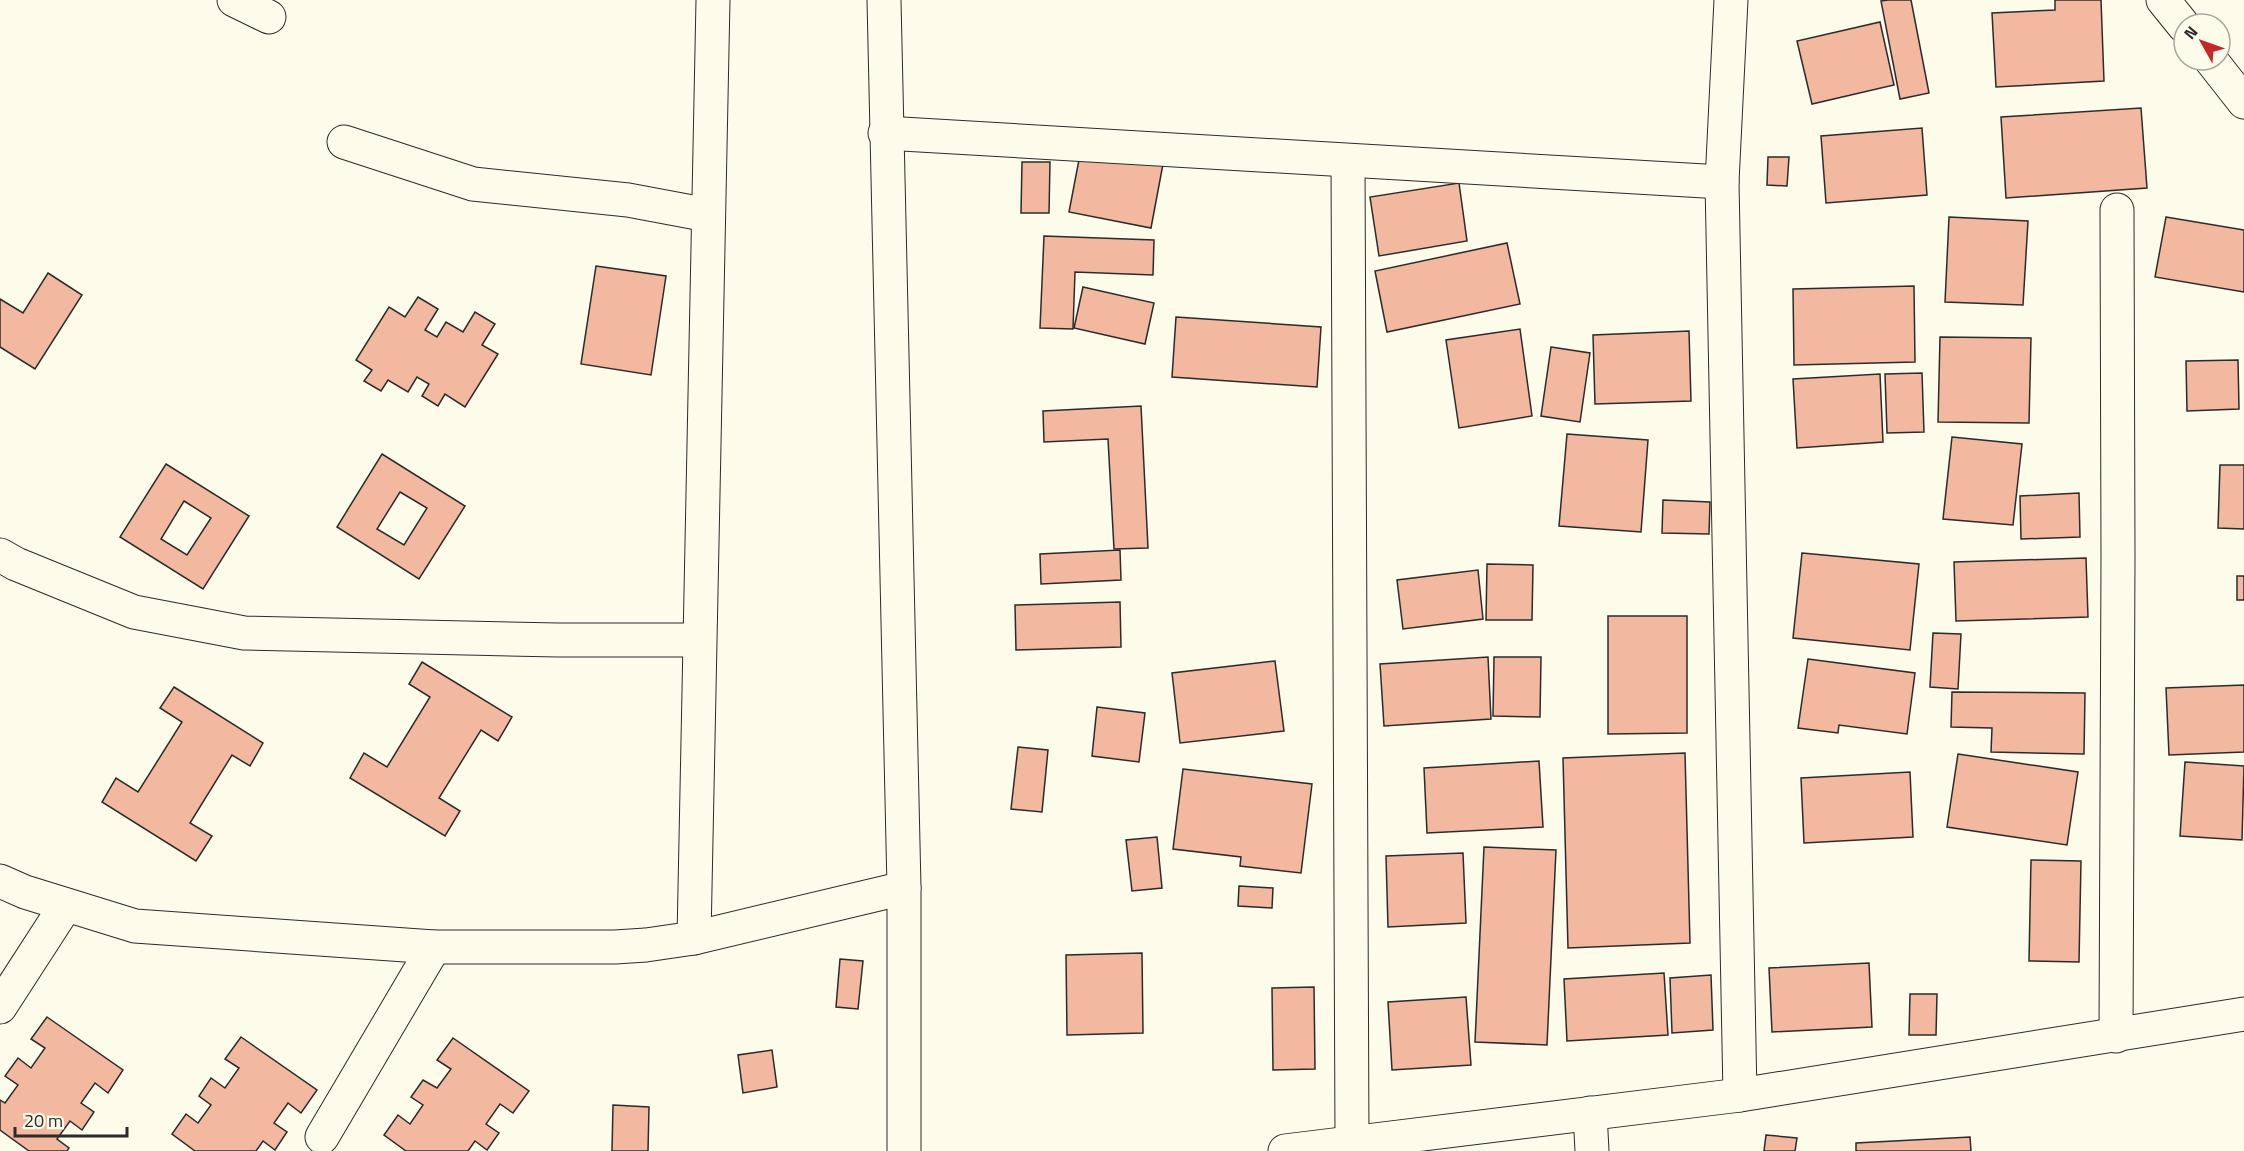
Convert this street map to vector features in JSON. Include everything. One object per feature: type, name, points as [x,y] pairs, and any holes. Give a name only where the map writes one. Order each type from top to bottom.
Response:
[{"type":"street","points":[[234,0],[269,17]]},
{"type":"street","points":[[694,938],[713,0]]},
{"type":"street","points":[[884,0],[885,133],[904,888],[904,1151]]},
{"type":"street","points":[[1731,0],[1722,182],[1740,1095]]},
{"type":"street","points":[[2163,0],[2173,12]]},
{"type":"street","points":[[2220,72],[2244,102]]},
{"type":"street","points":[[885,133],[1722,182]]},
{"type":"street","points":[[344,141],[473,184],[628,200],[708,215]]},
{"type":"street","points":[[1348,161],[1352,1142]]},
{"type":"street","points":[[2116,1036],[2117,210]]},
{"type":"street","points":[[0,555],[16,564],[134,612],[244,633],[558,640],[699,640]]},
{"type":"street","points":[[0,881],[25,892],[135,926],[434,947],[615,947],[694,938],[904,888]]},
{"type":"street","points":[[0,1007],[66,905]]},
{"type":"street","points":[[322,1137],[434,947]]},
{"type":"street","points":[[1295,1150],[1740,1095],[2244,1014]]},
{"type":"street","points":[[1590,1113],[1592,1151]]},
{"type":"building","points":[[1911,0],[1929,93],[1900,99],[1881,1]]},
{"type":"building","points":[[2055,0],[2101,0],[2104,81],[1996,87],[1992,13],[2055,10]]},
{"type":"building","points":[[1880,22],[1894,85],[1812,104],[1797,41]]},
{"type":"building","points":[[2141,108],[2147,188],[2006,198],[2001,117]]},
{"type":"building","points":[[1922,128],[1927,195],[1826,203],[1821,136]]},
{"type":"building","points":[[1081,149],[1163,164],[1151,228],[1069,212]]},
{"type":"building","points":[[1768,157],[1789,157],[1787,186],[1767,185]]},
{"type":"building","points":[[1022,162],[1050,162],[1049,213],[1021,213]]},
{"type":"building","points":[[1459,183],[1467,241],[1379,256],[1370,197]]},
{"type":"building","points":[[1949,217],[2028,221],[2023,305],[1945,302]]},
{"type":"building","points":[[2166,217],[2244,230],[2244,292],[2155,277]]},
{"type":"building","points":[[1044,236],[1154,240],[1153,275],[1075,272],[1073,329],[1040,328]]},
{"type":"building","points":[[1507,243],[1520,304],[1387,332],[1375,271]]},
{"type":"building","points":[[596,266],[666,276],[651,375],[581,364]]},
{"type":"building","points":[[48,273],[82,295],[35,369],[0,347],[0,299],[23,313]]},
{"type":"building","points":[[1914,286],[1915,362],[1794,365],[1793,289]]},
{"type":"building","points":[[1083,287],[1154,303],[1145,344],[1074,328]]},
{"type":"building","points":[[418,297],[438,309],[425,330],[437,337],[446,322],[463,332],[475,312],[495,324],[482,345],[498,354],[465,407],[445,394],[438,406],[422,396],[429,384],[417,377],[408,392],[388,380],[381,391],[364,381],[372,370],[356,360],[389,307],[405,317]]},
{"type":"building","points":[[1176,317],[1321,327],[1317,387],[1172,377]]},
{"type":"building","points":[[1520,329],[1532,416],[1459,428],[1446,340]]},
{"type":"building","points":[[1689,331],[1691,401],[1595,404],[1593,335]]},
{"type":"building","points":[[1940,337],[2031,338],[2029,423],[1938,422]]},
{"type":"building","points":[[1551,347],[1590,353],[1580,422],[1541,416]]},
{"type":"building","points":[[2238,360],[2239,409],[2187,411],[2186,361]]},
{"type":"building","points":[[1922,373],[1924,432],[1887,433],[1885,374]]},
{"type":"building","points":[[1880,374],[1883,442],[1797,448],[1793,379]]},
{"type":"building","points":[[1141,406],[1148,548],[1114,549],[1108,439],[1044,442],[1043,411]]},
{"type":"building","points":[[1567,434],[1648,440],[1641,532],[1559,526]]},
{"type":"building","points":[[1952,437],[2022,444],[2013,525],[1943,519]]},
{"type":"building","points":[[382,454],[465,506],[419,579],[337,527]],"holes":[[[400,492],[427,508],[404,545],[377,529]]]},
{"type":"building","points":[[166,464],[249,516],[203,589],[120,537]],"holes":[[[184,501],[211,518],[187,555],[161,539]]]},
{"type":"building","points":[[2220,465],[2244,465],[2244,529],[2218,528]]},
{"type":"building","points":[[2079,493],[2080,537],[2021,539],[2020,496]]},
{"type":"building","points":[[1663,500],[1710,502],[1709,534],[1662,533]]},
{"type":"building","points":[[1120,550],[1121,580],[1041,584],[1040,554]]},
{"type":"building","points":[[1802,553],[1919,564],[1910,650],[1793,638]]},
{"type":"building","points":[[2086,558],[2088,617],[1956,621],[1954,562]]},
{"type":"building","points":[[1487,564],[1533,565],[1532,620],[1486,620]]},
{"type":"building","points":[[1478,570],[1483,619],[1403,629],[1397,580]]},
{"type":"building","points":[[2237,576],[2244,576],[2244,600],[2237,600]]},
{"type":"building","points":[[1120,602],[1121,647],[1016,650],[1015,605]]},
{"type":"building","points":[[1608,616],[1687,616],[1687,733],[1608,734]]},
{"type":"building","points":[[1933,633],[1961,634],[1958,689],[1930,687]]},
{"type":"building","points":[[1488,657],[1491,719],[1384,726],[1380,664]]},
{"type":"building","points":[[1494,657],[1541,657],[1540,717],[1493,716]]},
{"type":"building","points":[[1808,659],[1915,673],[1907,734],[1839,725],[1838,733],[1798,728]]},
{"type":"building","points":[[1275,661],[1284,731],[1180,743],[1172,673]]},
{"type":"building","points":[[422,662],[512,717],[498,741],[481,730],[439,798],[460,811],[445,836],[350,778],[364,753],[387,767],[430,697],[409,684]]},
{"type":"building","points":[[2244,685],[2244,752],[2169,755],[2166,688]]},
{"type":"building","points":[[174,687],[263,743],[250,766],[232,755],[190,823],[212,836],[196,861],[102,802],[116,778],[138,792],[182,722],[160,708]]},
{"type":"building","points":[[1952,692],[2085,693],[2084,754],[1991,752],[1992,728],[1951,727]]},
{"type":"building","points":[[1097,707],[1145,713],[1139,762],[1092,756]]},
{"type":"building","points":[[1018,747],[1048,750],[1042,812],[1011,809]]},
{"type":"building","points":[[1685,753],[1690,943],[1568,948],[1563,758]]},
{"type":"building","points":[[1958,754],[2078,772],[2067,845],[1947,827]]},
{"type":"building","points":[[1539,761],[1543,827],[1427,833],[1424,768]]},
{"type":"building","points":[[2185,762],[2244,766],[2242,840],[2180,836]]},
{"type":"building","points":[[1183,769],[1312,784],[1301,873],[1240,866],[1241,857],[1173,849]]},
{"type":"building","points":[[1910,772],[1913,837],[1804,843],[1801,778]]},
{"type":"building","points":[[1157,837],[1162,888],[1132,891],[1126,840]]},
{"type":"building","points":[[1484,847],[1556,850],[1547,1045],[1475,1042]]},
{"type":"building","points":[[1463,853],[1466,923],[1388,927],[1386,856]]},
{"type":"building","points":[[2031,860],[2081,861],[2079,962],[2029,961]]},
{"type":"building","points":[[1239,886],[1273,888],[1272,908],[1238,906]]},
{"type":"building","points":[[1142,953],[1143,1033],[1067,1035],[1066,955]]},
{"type":"building","points":[[840,959],[863,961],[858,1009],[836,1007]]},
{"type":"building","points":[[1869,963],[1872,1027],[1772,1032],[1769,968]]},
{"type":"building","points":[[1664,973],[1668,1035],[1567,1041],[1564,979]]},
{"type":"building","points":[[1711,975],[1713,1030],[1672,1033],[1670,978]]},
{"type":"building","points":[[1314,987],[1315,1069],[1273,1070],[1272,988]]},
{"type":"building","points":[[1910,994],[1937,994],[1936,1035],[1909,1035]]},
{"type":"building","points":[[1466,997],[1471,1065],[1392,1070],[1388,1002]]},
{"type":"building","points":[[47,1017],[123,1070],[108,1093],[95,1083],[81,1103],[94,1112],[82,1130],[70,1121],[57,1139],[69,1148],[67,1151],[29,1151],[0,1130],[0,1100],[5,1103],[18,1085],[5,1076],[18,1058],[31,1068],[45,1048],[31,1039]]},
{"type":"building","points":[[241,1037],[317,1090],[301,1113],[288,1103],[274,1123],[287,1132],[275,1150],[263,1141],[256,1151],[195,1151],[172,1134],[186,1114],[198,1123],[211,1105],[199,1096],[211,1078],[225,1088],[239,1068],[225,1059]]},
{"type":"building","points":[[453,1038],[529,1091],[513,1113],[500,1104],[486,1124],[499,1133],[487,1150],[475,1141],[468,1151],[406,1151],[384,1135],[398,1115],[410,1124],[423,1105],[411,1097],[423,1080],[437,1088],[451,1069],[437,1060]]},
{"type":"building","points":[[772,1050],[777,1087],[743,1093],[738,1055]]},
{"type":"building","points":[[613,1105],[649,1107],[648,1151],[612,1151]]},
{"type":"building","points":[[1766,1135],[1797,1138],[1795,1151],[1764,1151]]},
{"type":"building","points":[[1970,1137],[1971,1151],[1856,1151],[1856,1143]]}]
